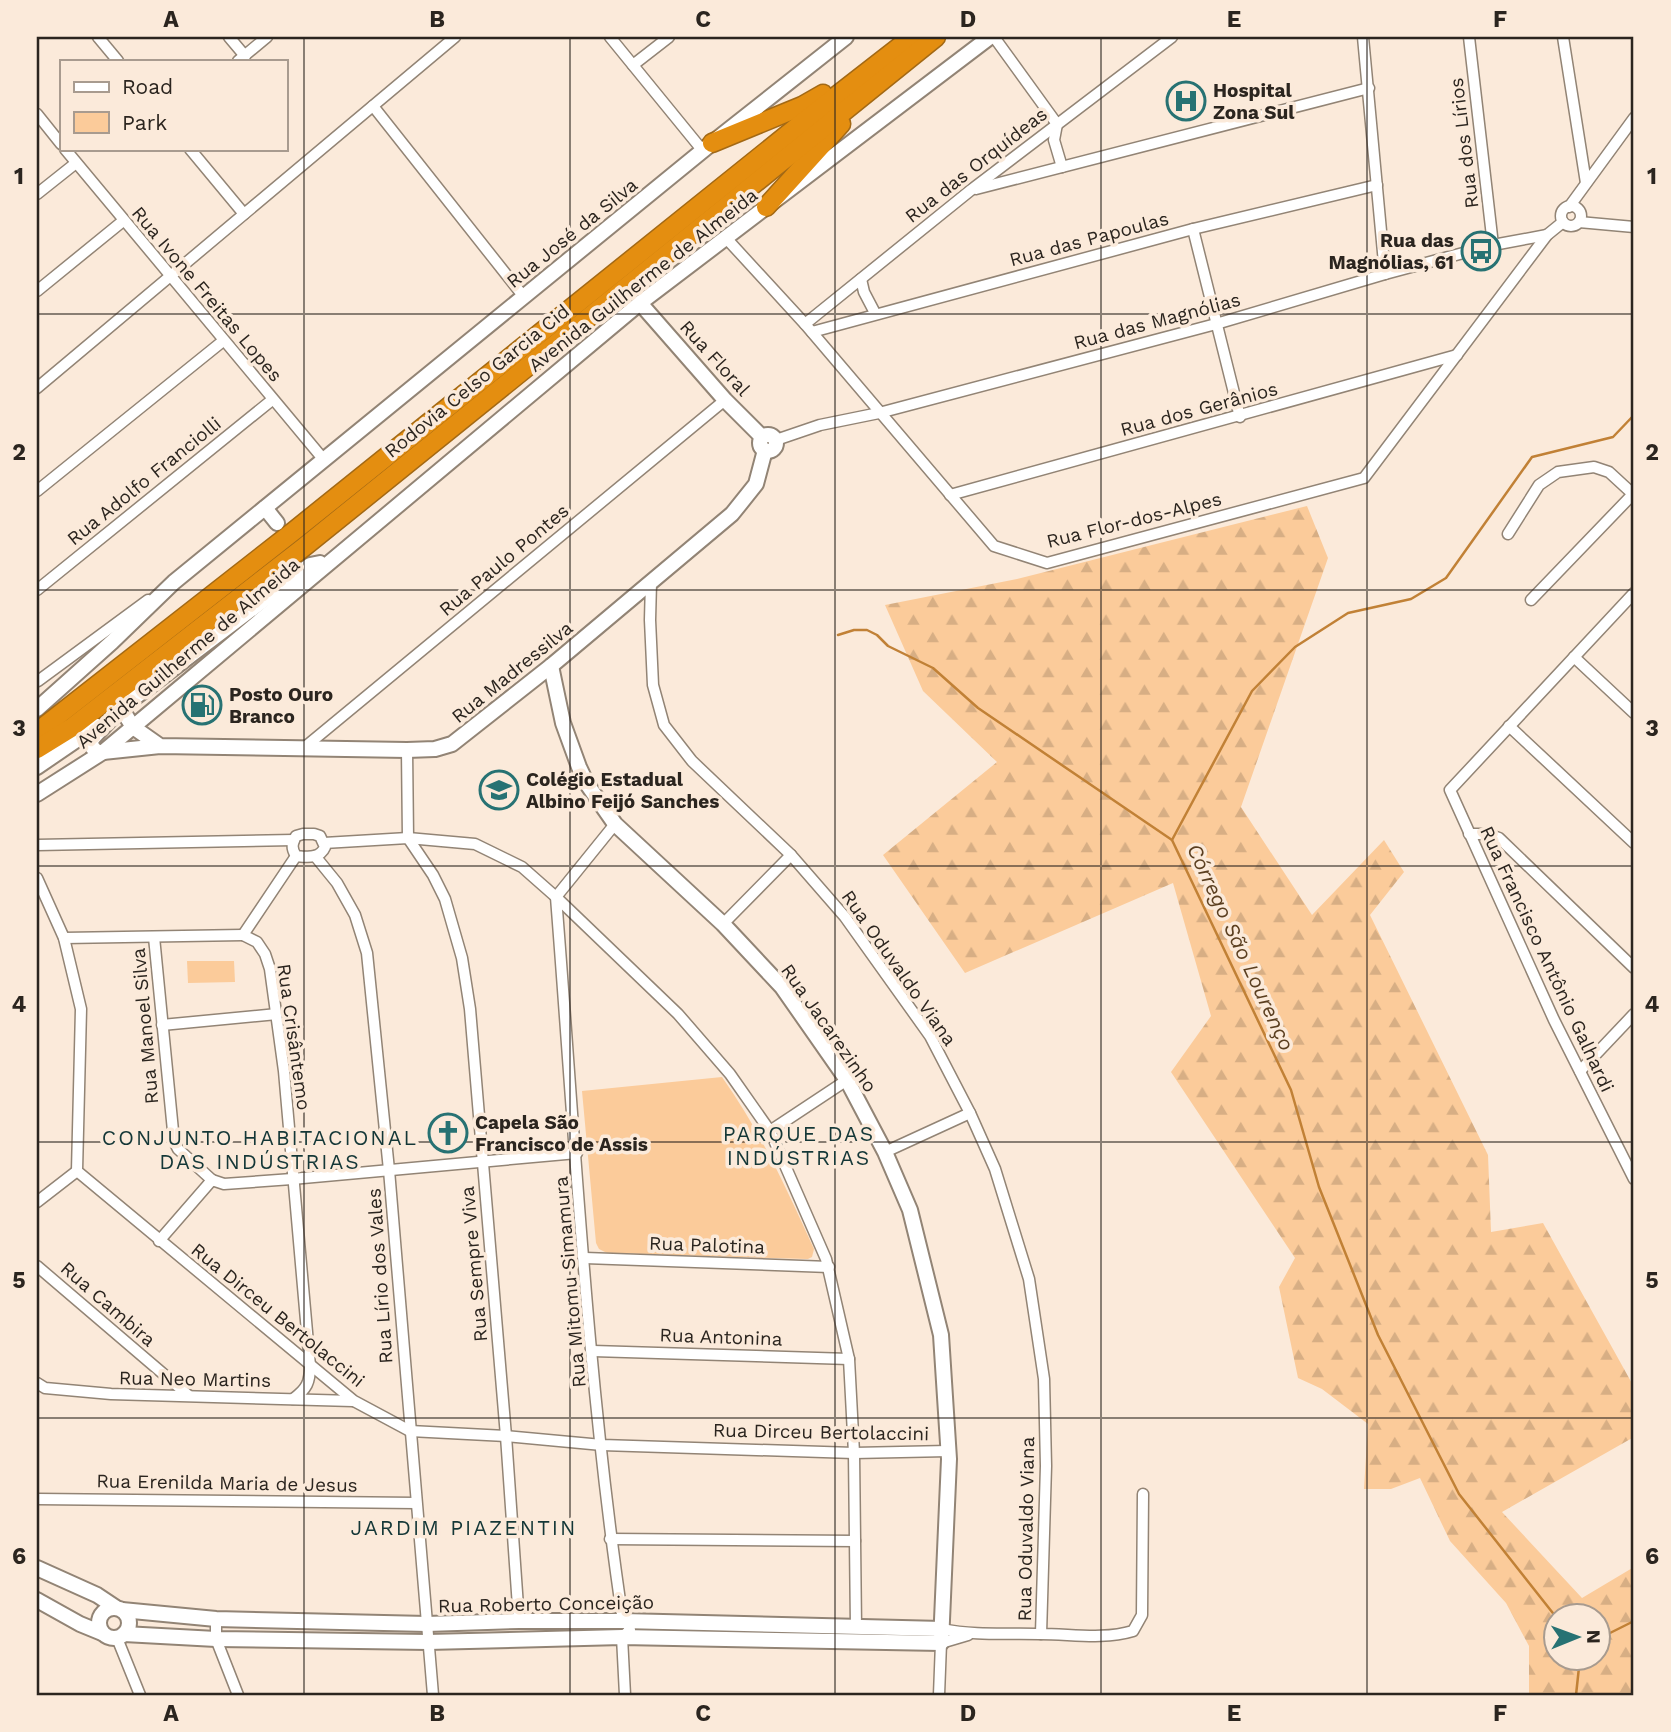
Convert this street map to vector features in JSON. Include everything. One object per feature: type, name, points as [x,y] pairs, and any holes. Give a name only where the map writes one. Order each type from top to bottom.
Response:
[{"type":"highway","name":"Rodovia Celso Garcia Cid","points":[[37,732],[272,548],[776,143],[911,42],[936,37]]},
{"type":"highway","points":[[707,147],[802,106],[911,42]]},
{"type":"highway","points":[[766,207],[845,120],[901,71],[911,42]]},
{"type":"highway","name":"Rodovia Celso Garcia Cid","points":[[37,749],[71,728],[304,547],[911,42]]},
{"type":"street","points":[[99,37],[117,60]]},
{"type":"street","points":[[229,37],[241,58],[267,37]]},
{"type":"street","points":[[37,387],[455,37]]},
{"type":"street","points":[[610,37],[707,147]]},
{"type":"street","points":[[633,65],[669,37]]},
{"type":"street","name":"Rua José da Silva","points":[[39,707],[174,582],[707,147],[846,37]]},
{"type":"street","points":[[992,37],[1057,124],[1055,140],[1062,167]]},
{"type":"street","name":"Avenida Guilherme de Almeida","points":[[37,794],[103,752],[315,564],[640,303],[992,37]]},
{"type":"street","name":"Rua das Orquídeas","points":[[808,328],[861,279],[971,190],[1172,37]]},
{"type":"street","points":[[1363,37],[1385,274]]},
{"type":"street","name":"Rua dos Lírios","points":[[1469,37],[1493,245]]},
{"type":"street","points":[[1563,37],[1586,183]]},
{"type":"street","points":[[971,190],[1369,88]]},
{"type":"street","points":[[373,106],[524,297]]},
{"type":"street","points":[[37,114],[60,144]]},
{"type":"street","points":[[1634,118],[1562,213],[1563,222],[1571,226],[1579,222],[1634,227]]},
{"type":"street","name":"Rua Ivone Freitas Lopes","points":[[66,150],[324,460]]},
{"type":"street","points":[[191,150],[244,215]]},
{"type":"street","points":[[37,194],[76,163]]},
{"type":"street","name":"Rua das Papoulas","points":[[808,328],[875,313],[1193,229],[1377,185]]},
{"type":"street","points":[[1569,207],[1578,209],[1581,216],[1579,222]]},
{"type":"street","points":[[37,291],[124,221]]},
{"type":"street","name":"Rua Flor-dos-Alpes","points":[[726,238],[808,328],[994,546],[1047,563],[1364,478],[1547,235],[1563,222]]},
{"type":"street","points":[[1193,229],[1240,417]]},
{"type":"street","name":"Rua das Magnólias","points":[[768,443],[820,425],[879,413],[1216,324],[1493,245],[1547,235]]},
{"type":"street","points":[[861,279],[875,313]]},
{"type":"street","name":"Rua Floral","points":[[640,303],[725,400],[768,443]]},
{"type":"street","points":[[37,491],[223,341]]},
{"type":"street","name":"Rua dos Gerânios","points":[[950,495],[1457,355]]},
{"type":"street","name":"Rua Adolfo Franciolli","points":[[37,590],[272,400]]},
{"type":"street","name":"Rua Paulo Pontes","points":[[305,747],[725,400]]},
{"type":"street","name":"Rua Madressilva","points":[[103,752],[160,746],[407,750],[435,749],[458,741],[732,514],[756,484],[768,443]]},
{"type":"street","points":[[1508,534],[1539,485],[1558,472],[1594,467],[1609,472],[1634,494],[1531,600]]},
{"type":"street","points":[[265,508],[277,523]]},
{"type":"street","points":[[37,766],[121,708],[315,564]]},
{"type":"street","points":[[39,707],[44,689],[38,680],[174,582]]},
{"type":"street","name":"Rua Oduvaldo Viana","points":[[651,582],[653,685],[664,724],[692,761],[791,855],[845,916],[930,1036],[971,1113],[995,1169],[1029,1279],[1044,1379],[1046,1466],[1041,1633]]},
{"type":"street","points":[[1634,593],[1508,726],[1634,843]]},
{"type":"street","points":[[1574,657],[1634,713]]},
{"type":"street","name":"Rua Jacarezinho","points":[[551,666],[563,723],[579,767],[615,824],[723,924],[782,987],[847,1080],[885,1152],[910,1210],[941,1335],[948,1451],[941,1636]]},
{"type":"street","points":[[121,708],[133,727],[160,746]]},
{"type":"street","points":[[103,752],[97,752],[92,747],[91,740],[121,708]]},
{"type":"street","name":"Rua Francisco Antônio Galhardi","points":[[1508,726],[1450,790],[1580,1071],[1634,1179]]},
{"type":"street","points":[[407,750],[408,838]]},
{"type":"street","points":[[556,897],[615,824]]},
{"type":"street","points":[[37,845],[294,840],[303,834],[320,836],[324,843],[323,852],[315,856],[296,856]]},
{"type":"street","points":[[1469,834],[1488,834],[1499,838],[1634,968]]},
{"type":"street","points":[[324,843],[408,838],[475,844],[522,867],[639,974],[688,1024],[730,1074],[770,1131],[829,1267],[849,1359],[855,1452],[856,1628]]},
{"type":"street","name":"Rua Sempre Viva","points":[[408,838],[440,887],[459,946],[470,1009],[519,1621]]},
{"type":"street","points":[[294,840],[292,849],[296,856]]},
{"type":"street","points":[[723,924],[791,855]]},
{"type":"street","points":[[64,938],[243,935],[296,856]]},
{"type":"street","name":"Rua Lírio dos Vales","points":[[315,856],[337,883],[355,915],[367,953],[389,1170],[432,1695]]},
{"type":"street","points":[[37,878],[64,938],[81,1009],[77,1171],[37,1202]]},
{"type":"street","name":"Rua Mitomu Simamura","points":[[556,897],[611,1539],[623,1621],[630,1630],[622,1637]]},
{"type":"street","name":"Rua Crisântemo","points":[[243,935],[257,942],[265,954],[277,1014],[284,1070],[310,1366],[307,1386],[293,1399]]},
{"type":"street","name":"Rua Manoel Silva","points":[[154,937],[174,1141],[178,1149],[212,1180]]},
{"type":"street","points":[[162,1025],[277,1014]]},
{"type":"street","points":[[1580,1071],[1634,1014]]},
{"type":"street","points":[[770,1131],[847,1080]]},
{"type":"street","points":[[885,1152],[971,1113]]},
{"type":"street","points":[[159,1241],[212,1180],[224,1184],[292,1179],[577,1153]]},
{"type":"street","name":"Rua Dirceu Bertolaccini","points":[[77,1171],[354,1401],[410,1431],[602,1445],[855,1452],[948,1451]]},
{"type":"street","name":"Rua Palotina","points":[[585,1258],[829,1267]]},
{"type":"street","name":"Rua Cambira","points":[[37,1266],[188,1396]]},
{"type":"street","name":"Rua Antonina","points":[[593,1351],[849,1359]]},
{"type":"street","name":"Rua Neo Martins","points":[[37,1384],[45,1388],[111,1394],[354,1401]]},
{"type":"street","name":"Rua Roberto Conceição","points":[[121,1636],[428,1642],[622,1637],[1041,1633],[1113,1637],[1133,1631],[1142,1615],[1143,1494]]},
{"type":"street","name":"Rua Erenilda Maria de Jesus","points":[[37,1499],[416,1503]]},
{"type":"street","points":[[611,1539],[855,1541]]},
{"type":"street","name":"Rua Roberto Conceição","points":[[37,1568],[97,1595],[118,1608],[216,1619],[427,1624],[623,1621],[856,1628],[941,1636]]},
{"type":"street","points":[[37,1600],[109,1638],[121,1636],[129,1627],[129,1620],[118,1608],[105,1610],[98,1623],[102,1633]]},
{"type":"street","points":[[216,1619],[216,1639],[238,1695]]},
{"type":"street","points":[[121,1636],[140,1695]]},
{"type":"street","points":[[939,1695],[941,1636]]},
{"type":"street","points":[[622,1637],[625,1695]]},
{"type":"green space","points":[[1307,506],[1328,558],[1241,807],[1312,915],[1384,840],[1404,872],[1370,915],[1488,1155],[1491,1232],[1543,1223],[1634,1387],[1634,1437],[1502,1512],[1582,1598],[1634,1567],[1634,1695],[1529,1695],[1529,1646],[1506,1603],[1450,1541],[1420,1478],[1391,1489],[1364,1489],[1368,1424],[1322,1389],[1298,1378],[1279,1287],[1295,1258],[1171,1072],[1211,1016],[1173,883],[965,973],[883,855],[997,762],[923,691],[885,605],[1017,579]]},
{"type":"green space","points":[[187,961],[234,961],[235,982],[188,983]]},
{"type":"green space","points":[[722,1077],[772,1161],[814,1249],[812,1257],[607,1253],[599,1249],[596,1243],[582,1091]]},
{"type":"waterway","name":"Córrego São Lourenço","points":[[1544,1602],[1459,1494],[1378,1335],[1319,1187],[1291,1090],[1172,840],[1252,691],[1295,647],[1348,613],[1411,599],[1446,578],[1532,457],[1613,437],[1634,415]]},
{"type":"waterway","points":[[838,635],[854,630],[867,630],[888,646],[933,668],[978,708],[1172,840]]},
{"type":"waterway","points":[[1612,1632],[1634,1621]]},
{"type":"waterway","name":"Córrego São Lourenço","points":[[1576,1695],[1578,1672]]},
{"type":"place","name":"Hospital Zona Sul","points":[[1186,101]]},
{"type":"place","name":"Rua das Magnólias, 61","points":[[1481,251]]},
{"type":"place","name":"Posto Ouro Branco","points":[[202,705]]},
{"type":"place","name":"Colégio Estadual Albino Feijó Sanches","points":[[499,790]]},
{"type":"place","name":"Capela São Francisco de Assis","points":[[448,1133]]},
{"type":"district","name":"PARQUE DAS INDÚSTRIAS","points":[[799,1145]]},
{"type":"district","name":"CONJUNTO HABITACIONAL DAS INDÚSTRIAS","points":[[260,1149]]},
{"type":"district","name":"JARDIM PIAZENTIN","points":[[464,1527]]}]
